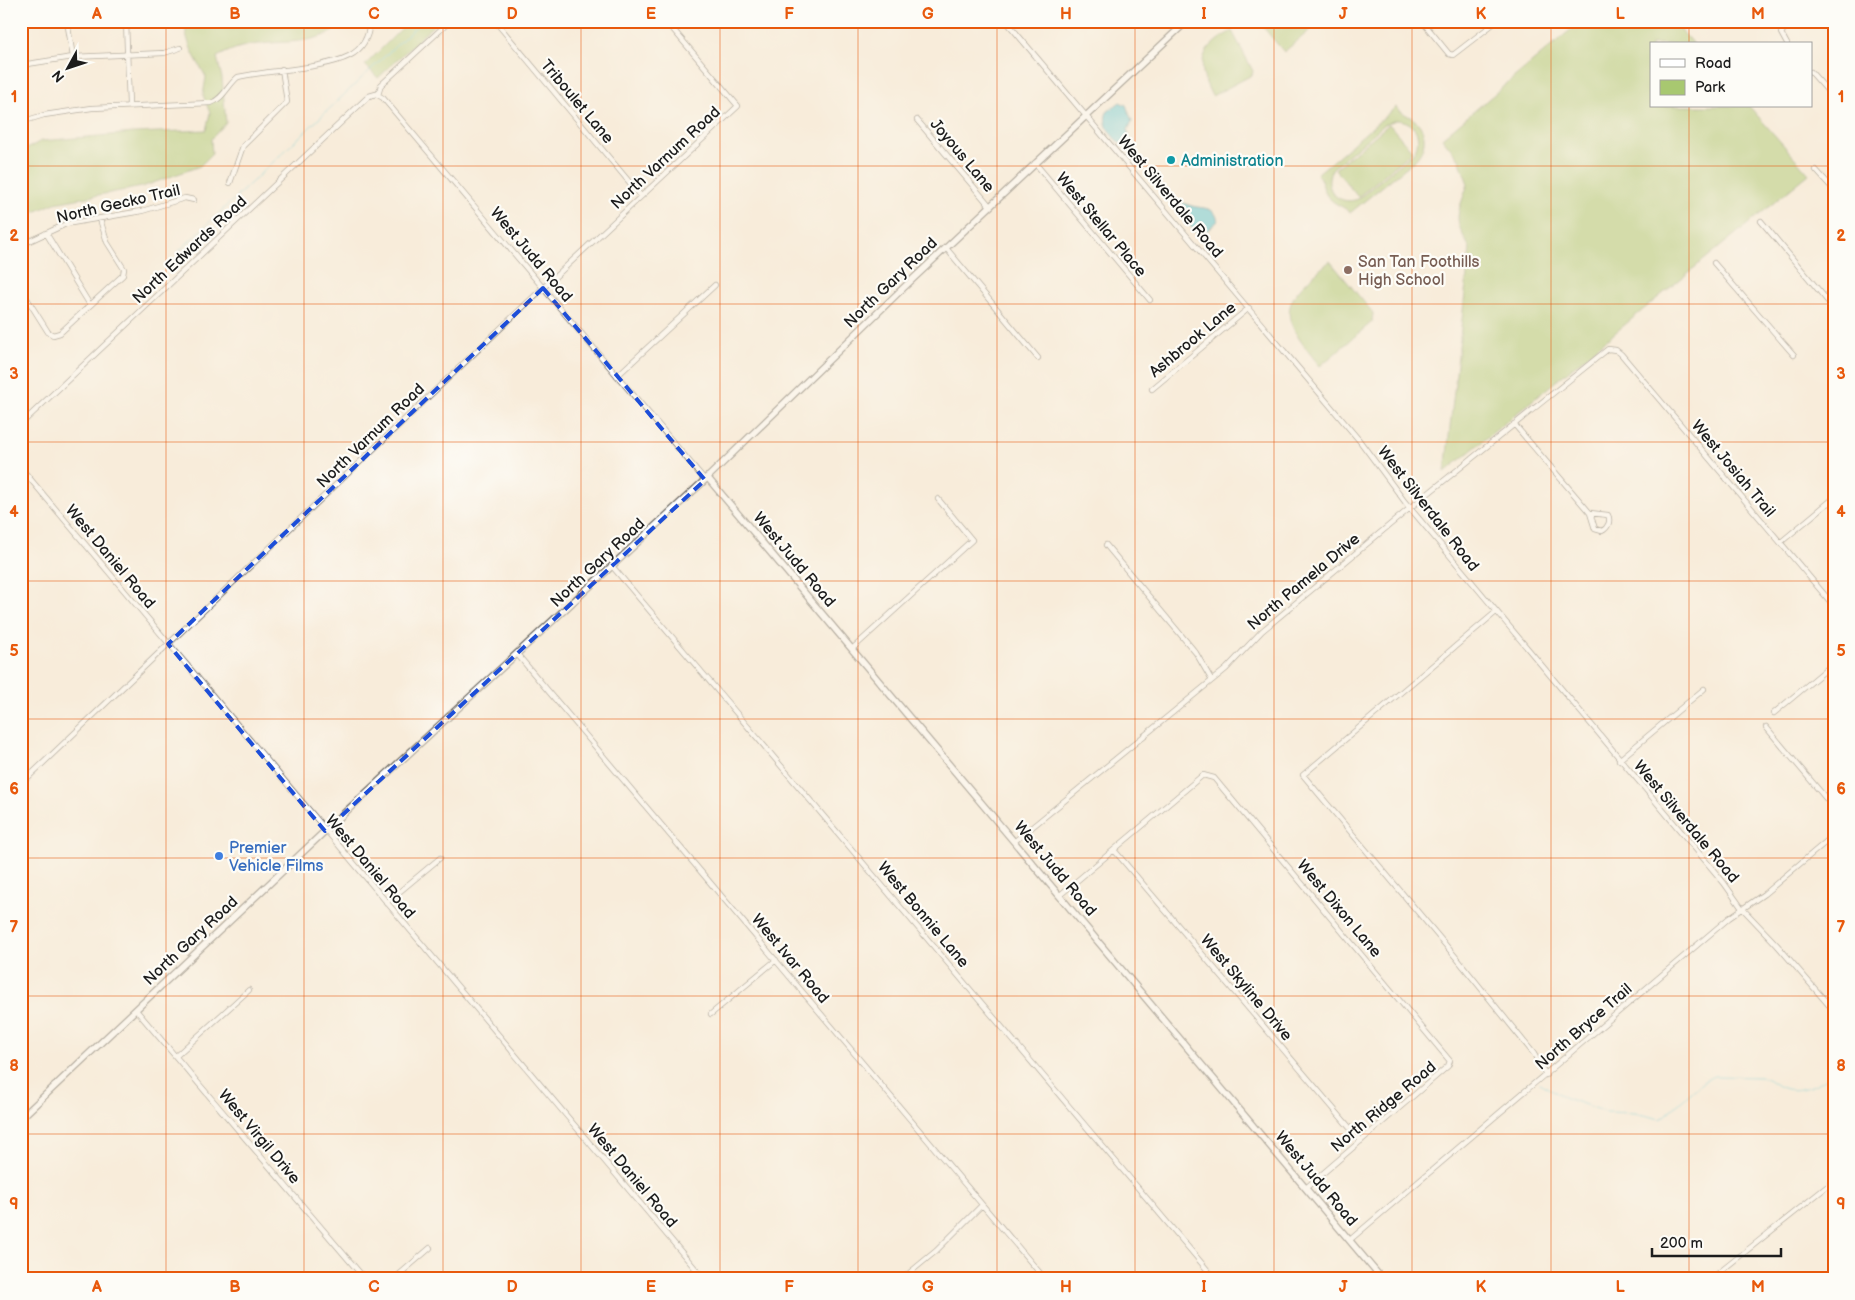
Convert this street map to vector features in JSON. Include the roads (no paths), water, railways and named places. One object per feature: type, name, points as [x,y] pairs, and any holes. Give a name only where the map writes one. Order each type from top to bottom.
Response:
[{"type":"street","points":[[66,21],[73,57]]},
{"type":"street","points":[[126,21],[129,53],[129,105]]},
{"type":"street","points":[[21,122],[52,114],[129,105],[211,104],[218,101],[230,83],[238,77],[350,56],[364,42],[369,33],[370,21]]},
{"type":"street","name":"North Edwards Road","points":[[21,424],[362,103],[377,94],[381,85],[450,21]]},
{"type":"street","name":"Triboulet Lane","points":[[495,21],[641,196]]},
{"type":"street","name":"North Varnum Road","points":[[21,784],[543,288],[738,106],[666,21]]},
{"type":"street","name":"West Silverdale Road","points":[[1006,21],[1360,440],[1410,508],[1619,760],[1724,883],[1743,909],[1834,1011]]},
{"type":"street","name":"North Gary Road","points":[[21,1118],[325,831],[706,478],[1035,163],[1187,21]]},
{"type":"street","points":[[1422,21],[1450,54],[1453,55],[1496,21]]},
{"type":"street","points":[[1786,42],[1781,33],[1791,21]]},
{"type":"street","points":[[21,56],[22,65],[73,57],[129,53],[164,53],[180,48]]},
{"type":"street","points":[[230,183],[243,146],[287,102],[282,70]]},
{"type":"street","points":[[1812,73],[1834,98]]},
{"type":"street","name":"West Judd Road","points":[[377,94],[383,98],[617,376],[1060,894],[1382,1279]]},
{"type":"street","name":"Joyous Lane","points":[[917,120],[990,206]]},
{"type":"street","name":"West Stellar Place","points":[[1035,163],[1150,300]]},
{"type":"street","points":[[1816,170],[1834,190]]},
{"type":"street","name":"North Gecko Trail","points":[[21,245],[66,224],[142,211],[185,198],[194,200]]},
{"type":"street","points":[[21,289],[48,332],[53,335],[60,333],[122,275],[124,268],[108,242],[100,219]]},
{"type":"street","points":[[1761,221],[1831,305]]},
{"type":"street","points":[[46,233],[90,305]]},
{"type":"street","points":[[946,248],[1038,358]]},
{"type":"street","points":[[1714,263],[1794,355]]},
{"type":"street","points":[[617,376],[715,285]]},
{"type":"street","name":"Ashbrook Lane","points":[[1152,388],[1249,308]]},
{"type":"street","name":"North Pamela Drive","points":[[1015,842],[1211,679],[1226,669],[1262,631],[1410,508],[1602,353],[1613,349]]},
{"type":"street","name":"West Josiah Trail","points":[[1613,349],[1621,354],[1834,606]]},
{"type":"street","points":[[1514,424],[1590,513],[1595,529],[1602,531],[1607,528],[1609,522],[1608,515],[1590,513]]},
{"type":"street","name":"West Daniel Road","points":[[21,468],[704,1279]]},
{"type":"street","points":[[1781,542],[1834,498]]},
{"type":"street","points":[[852,649],[972,540],[938,499]]},
{"type":"street","points":[[1106,545],[1196,653],[1211,679]]},
{"type":"street","name":"West Bonnie Lane","points":[[612,566],[1215,1279]]},
{"type":"street","points":[[1496,612],[1303,775],[1459,961],[1534,1054],[1546,1075]]},
{"type":"street","name":"West Ivar Road","points":[[517,654],[1045,1279]]},
{"type":"street","points":[[1774,713],[1834,663]]},
{"type":"street","points":[[1619,760],[1704,689]]},
{"type":"street","points":[[1766,727],[1834,808]]},
{"type":"street","name":"West Dixon Lane","points":[[1114,850],[1204,775],[1214,778],[1450,1061]]},
{"type":"street","name":"North Bryce Trail","points":[[1350,1239],[1702,941],[1764,894],[1834,835]]},
{"type":"street","points":[[1060,894],[1114,850]]},
{"type":"street","name":"West Skyline Drive","points":[[1114,850],[1361,1141]]},
{"type":"street","points":[[386,902],[440,858]]},
{"type":"street","points":[[711,1014],[776,960]]},
{"type":"street","points":[[176,1056],[249,990]]},
{"type":"street","name":"West Virgil Drive","points":[[136,1010],[365,1279]]},
{"type":"street","name":"North Ridge Road","points":[[1307,1187],[1448,1066],[1450,1061]]},
{"type":"street","points":[[1711,1279],[1834,1181]]},
{"type":"street","points":[[902,1279],[936,1251],[982,1204]]},
{"type":"street","points":[[394,1279],[430,1248]]},
{"type":"street","points":[[21,1274],[25,1279]]},
{"type":"water","points":[[1120,102],[1126,105],[1132,121],[1128,130],[1130,143],[1125,147],[1113,136],[1106,122],[1107,112]]},
{"type":"water","points":[[1169,196],[1192,206],[1212,210],[1217,216],[1218,221],[1202,235],[1197,234],[1167,199]]},
{"type":"waterway","points":[[176,254],[422,21]]},
{"type":"waterway","points":[[1539,1083],[1566,1098],[1606,1112],[1635,1113],[1660,1119],[1704,1081],[1715,1076],[1762,1077],[1780,1087],[1796,1090],[1818,1083],[1834,1071]]},
{"type":"place","name":"Administration","points":[[1171,160]]},
{"type":"place","name":"San Tan Foothills High School","points":[[1348,270]]},
{"type":"place","name":"Premier Vehicle Films","points":[[219,856]]}]
